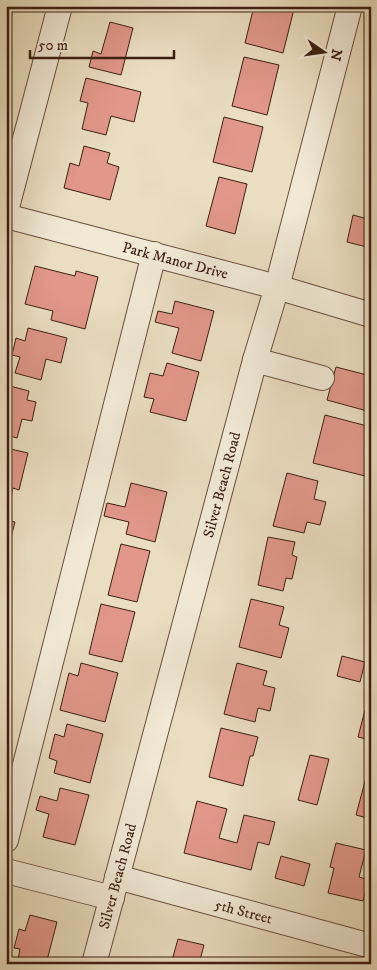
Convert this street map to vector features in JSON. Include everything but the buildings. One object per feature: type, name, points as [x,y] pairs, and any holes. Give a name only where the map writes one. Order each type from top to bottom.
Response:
[{"type":"street","points":[[6,211],[60,6]]},
{"type":"street","name":"Silver Beach Road","points":[[94,964],[255,360],[277,287],[350,6]]},
{"type":"street","name":"Park Manor Drive","points":[[6,216],[277,287],[371,316]]},
{"type":"street","points":[[6,840],[154,254]]},
{"type":"street","points":[[255,360],[322,378]]},
{"type":"street","name":"5th Street","points":[[6,871],[114,887],[371,946]]}]
